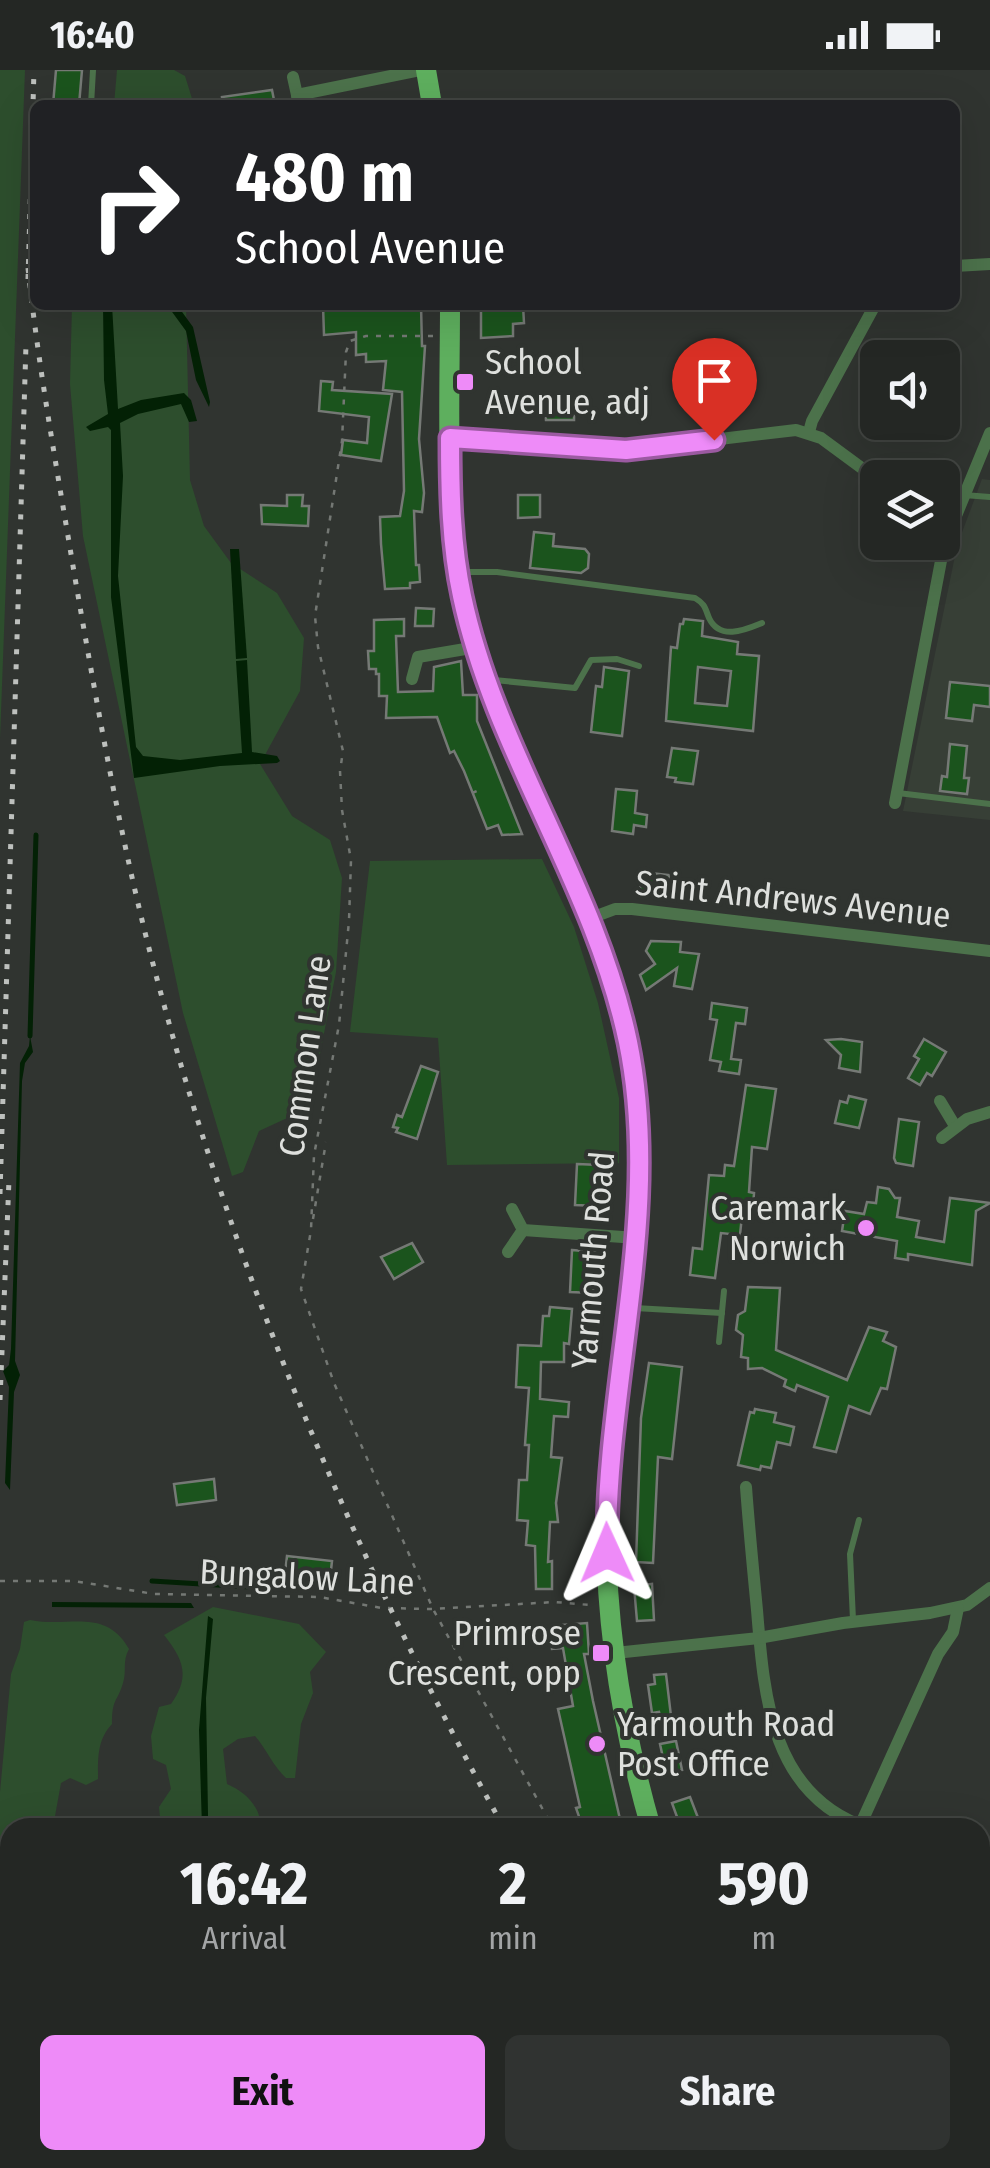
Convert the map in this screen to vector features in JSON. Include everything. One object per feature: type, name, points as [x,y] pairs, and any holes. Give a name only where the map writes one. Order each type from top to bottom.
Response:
[{"type":"main road","points":[[423,70],[431,100]]},
{"type":"main road","name":"Yarmouth Road","points":[[450,310],[450,489],[462,596],[515,750],[591,918],[614,985],[636,1084],[640,1172],[637,1238],[606,1504],[615,1654],[634,1768],[648,1818]]},
{"type":"street","points":[[293,77],[298,100],[423,70]]},
{"type":"street","points":[[960,266],[990,264]]},
{"type":"street","points":[[809,432],[872,310]]},
{"type":"street","points":[[450,438],[626,450],[784,430],[809,432],[860,467]]},
{"type":"street","points":[[960,500],[990,433]]},
{"type":"street","points":[[896,798],[939,560]]},
{"type":"street","points":[[412,679],[413,655],[478,647]]},
{"type":"street","name":"Saint Andrews Avenue","points":[[591,918],[615,909],[632,910],[990,952]]},
{"type":"street","points":[[940,1101],[955,1126]]},
{"type":"street","points":[[942,1138],[955,1126],[990,1112]]},
{"type":"street","points":[[512,1208],[522,1230]]},
{"type":"street","points":[[522,1230],[637,1238]]},
{"type":"street","points":[[508,1252],[522,1230]]},
{"type":"street","points":[[746,1488],[768,1707],[784,1755],[800,1781],[822,1803],[847,1818]]},
{"type":"street","points":[[615,1654],[759,1638],[958,1608],[990,1588]]},
{"type":"street","points":[[866,1818],[938,1654],[953,1632],[958,1608]]},
{"type":"lane","points":[[90,100],[93,70]]},
{"type":"lane","points":[[963,494],[990,497]]},
{"type":"lane","points":[[459,572],[497,572],[695,598],[704,604],[716,628],[736,633],[762,623]]},
{"type":"lane","points":[[488,680],[575,688],[591,660],[617,659],[639,666]]},
{"type":"lane","points":[[896,798],[990,804]]},
{"type":"lane","points":[[719,1342],[724,1291]]},
{"type":"lane","points":[[628,1307],[722,1313]]},
{"type":"lane","points":[[854,1622],[850,1554],[859,1520]]},
{"type":"path","name":"Common Lane","points":[[450,336],[366,336],[350,342],[346,352],[342,441],[315,616],[318,647],[343,750],[340,771],[351,860],[350,922],[340,1025],[314,1155],[311,1230],[302,1289],[334,1384],[433,1609],[548,1818]]},
{"type":"path","points":[[472,793],[484,788]]},
{"type":"path","points":[[311,1230],[326,1142]]},
{"type":"path","name":"Bungalow Lane","points":[[0,1581],[74,1581],[154,1594],[319,1598],[382,1608],[555,1602],[612,1607]]},
{"type":"shaded area","points":[[0,70],[25,70],[0,739]]},
{"type":"shaded area","points":[[117,70],[174,70],[185,76],[192,100],[114,100]]},
{"type":"shaded area","points":[[72,310],[186,310],[190,480],[204,526],[231,563],[277,593],[304,638],[300,691],[260,764],[292,816],[330,840],[342,878],[336,972],[318,1064],[298,1113],[259,1131],[243,1172],[232,1176],[183,1013],[83,536],[70,384]]},
{"type":"shaded area","points":[[103,310],[112,310],[118,409],[141,400],[184,393],[191,400],[197,421],[189,422],[181,404],[138,414],[120,423],[123,476],[118,576],[136,747],[143,756],[180,760],[242,753],[236,661],[247,660],[252,752],[277,756],[277,763],[134,778],[111,597],[111,430],[108,427],[90,431],[86,427],[108,414]]},
{"type":"shaded area","points":[[171,310],[181,310],[193,327],[209,407],[196,380],[186,331]]},
{"type":"shaded area","points":[[982,479],[990,480],[990,820],[903,811],[954,560],[960,560],[960,538]]},
{"type":"shaded area","points":[[230,549],[239,549],[247,658],[236,659]]},
{"type":"shaded area","points":[[542,859],[574,927],[598,1003],[619,1098],[619,1163],[447,1165],[438,1038],[350,1032],[370,861]]},
{"type":"shaded area","points":[[30,1036],[33,1052],[25,1063],[22,1081],[15,1361],[20,1375],[14,1392],[10,1490],[5,1483],[9,1387],[3,1371],[9,1365],[11,1349],[20,1063]]},
{"type":"shaded area","points":[[52,1602],[191,1603],[194,1608],[52,1607]]},
{"type":"shaded area","points":[[213,1607],[299,1624],[326,1652],[310,1672],[313,1693],[301,1724],[295,1778],[286,1778],[281,1773],[255,1736],[238,1739],[223,1749],[227,1784],[248,1798],[260,1818],[160,1818],[159,1807],[171,1789],[166,1765],[153,1759],[151,1736],[159,1707],[171,1704],[183,1676],[180,1660],[164,1635]]},
{"type":"shaded area","points":[[208,1616],[213,1619],[206,1698],[208,1818],[202,1818],[199,1730]]},
{"type":"shaded area","points":[[24,1622],[98,1623],[119,1636],[129,1649],[112,1724],[101,1743],[98,1779],[86,1785],[70,1778],[61,1783],[55,1818],[0,1818],[11,1674]]},
{"type":"building","points":[[56,70],[82,70],[79,100],[53,100]]},
{"type":"building","points":[[272,90],[274,100],[222,100],[222,97]]},
{"type":"building","points":[[323,310],[421,310],[425,346],[419,439],[424,493],[422,512],[414,511],[420,582],[410,583],[410,588],[385,589],[381,544],[380,517],[400,516],[404,491],[402,392],[383,390],[386,361],[366,362],[366,354],[356,355],[356,332],[324,335]]},
{"type":"building","points":[[481,310],[523,310],[524,323],[513,324],[513,336],[481,338]]},
{"type":"building","points":[[321,381],[333,382],[332,390],[392,394],[381,461],[341,455],[343,440],[367,443],[369,417],[319,411]]},
{"type":"building","points":[[559,398],[574,404],[574,420],[546,420],[545,405],[553,405]]},
{"type":"building","points":[[287,495],[303,495],[302,506],[309,506],[308,526],[262,524],[261,505],[287,506]]},
{"type":"building","points":[[518,495],[540,495],[540,517],[518,518]]},
{"type":"building","points":[[534,532],[554,534],[553,546],[585,549],[589,554],[588,568],[581,573],[530,568]]},
{"type":"building","points":[[416,608],[434,609],[433,626],[415,626]]},
{"type":"building","points":[[404,619],[404,636],[396,636],[398,692],[433,691],[434,667],[461,661],[463,695],[477,695],[477,721],[522,834],[502,835],[498,825],[487,829],[437,717],[386,718],[387,696],[379,696],[379,674],[376,669],[369,669],[368,651],[374,651],[374,620]]},
{"type":"building","points":[[684,619],[703,621],[702,636],[738,642],[737,654],[759,656],[753,731],[666,721],[671,647],[677,648]],"holes":[[[698,667],[731,671],[727,706],[695,703]]]},
{"type":"building","points":[[604,667],[629,671],[622,736],[591,732],[596,686],[602,687]]},
{"type":"building","points":[[950,682],[990,686],[990,707],[974,705],[972,721],[946,718]]},
{"type":"building","points":[[950,744],[967,746],[967,794],[940,791],[942,776],[947,777]]},
{"type":"building","points":[[672,748],[698,751],[693,784],[667,777]]},
{"type":"building","points":[[616,789],[637,791],[635,813],[647,815],[646,827],[634,825],[633,834],[612,831]]},
{"type":"building","points":[[641,872],[669,875],[667,892],[640,890]]},
{"type":"building","points":[[651,941],[681,942],[680,952],[699,954],[692,989],[674,986],[677,968],[646,990],[640,975],[655,964],[646,951]]},
{"type":"building","points":[[712,1003],[747,1008],[745,1024],[736,1023],[731,1059],[741,1060],[739,1074],[719,1071],[721,1062],[710,1060],[717,1020],[710,1019]]},
{"type":"building","points":[[924,1039],[946,1052],[932,1076],[927,1073],[920,1085],[908,1078]]},
{"type":"building","points":[[826,1040],[862,1042],[860,1072],[839,1068],[841,1055]]},
{"type":"building","points":[[421,1066],[438,1072],[417,1139],[396,1132],[398,1128],[393,1127],[397,1115],[402,1117]]},
{"type":"building","points":[[746,1085],[776,1089],[767,1149],[752,1147],[749,1192],[754,1193],[753,1207],[743,1206],[740,1235],[721,1233],[715,1278],[690,1275],[693,1248],[702,1249],[709,1175],[724,1176],[725,1165],[734,1166]]},
{"type":"building","points":[[849,1096],[866,1100],[859,1128],[835,1123],[840,1101],[847,1103]]},
{"type":"building","points":[[899,1119],[919,1122],[913,1166],[896,1163],[894,1158]]},
{"type":"building","points":[[577,1164],[600,1165],[598,1206],[575,1205]]},
{"type":"building","name":"Caremark Norwich","points":[[878,1187],[889,1189],[895,1198],[900,1198],[897,1217],[919,1221],[916,1237],[944,1242],[950,1198],[990,1203],[976,1211],[972,1265],[908,1254],[908,1260],[895,1258],[897,1241],[842,1231],[845,1211],[864,1214],[867,1202],[876,1203]]},
{"type":"building","points":[[412,1243],[423,1262],[394,1279],[381,1257]]},
{"type":"building","points":[[572,1250],[595,1252],[593,1293],[570,1292]]},
{"type":"building","points":[[748,1287],[780,1288],[776,1350],[847,1380],[869,1327],[887,1332],[883,1341],[896,1347],[887,1389],[881,1388],[870,1414],[849,1406],[836,1452],[814,1447],[828,1397],[797,1385],[795,1391],[784,1386],[786,1380],[762,1368],[748,1369],[748,1358],[741,1357],[743,1335],[736,1330],[738,1315],[745,1311]]},
{"type":"building","points":[[550,1307],[572,1309],[569,1344],[564,1343],[564,1362],[541,1362],[540,1399],[569,1402],[568,1417],[554,1416],[551,1457],[562,1458],[556,1503],[558,1522],[550,1522],[548,1562],[552,1561],[552,1589],[536,1589],[535,1546],[526,1545],[528,1521],[517,1520],[519,1480],[527,1480],[529,1445],[525,1445],[529,1388],[516,1387],[518,1345],[541,1346],[543,1316],[549,1316]]},
{"type":"building","points":[[649,1363],[682,1367],[672,1459],[658,1457],[653,1563],[636,1562],[641,1418]]},
{"type":"building","points":[[755,1409],[776,1413],[774,1422],[794,1427],[790,1445],[777,1442],[771,1468],[761,1466],[760,1470],[738,1465],[750,1412]]},
{"type":"building","points":[[214,1479],[216,1500],[177,1505],[174,1484]]},
{"type":"building","points":[[287,1556],[332,1561],[330,1579],[285,1574]]},
{"type":"building","points":[[652,1584],[654,1620],[637,1621],[634,1586]]},
{"type":"building","points":[[587,1623],[589,1654],[584,1654],[620,1818],[580,1818],[576,1808],[580,1807],[558,1709],[573,1706],[563,1648],[552,1649],[551,1633],[564,1632],[563,1625]]},
{"type":"building","points":[[666,1674],[671,1716],[660,1717],[659,1712],[652,1713],[648,1685],[655,1684],[654,1675]]},
{"type":"building","points":[[676,1741],[682,1770],[666,1772],[660,1744]]},
{"type":"building","points":[[690,1797],[698,1818],[677,1818],[672,1803]]},
{"type":"waterway","points":[[30,1036],[36,835]]},
{"type":"waterway","points":[[152,1581],[251,1587]]},
{"type":"railway","points":[[33,100],[34,70]]},
{"type":"railway","points":[[28,279],[30,209]]},
{"type":"railway","points":[[28,268],[30,284]]},
{"type":"railway","points":[[33,310],[113,785],[134,888],[191,1099],[264,1314],[306,1420],[399,1627],[499,1818]]},
{"type":"railway","points":[[0,1194],[26,344]]},
{"type":"railway","points":[[0,1400],[9,1180]]},
{"type":"place","name":"School Avenue, adj","points":[[465,382]]},
{"type":"place","name":"Caremark Norwich","points":[[866,1228]]},
{"type":"place","name":"Primrose Crescent, opp","points":[[601,1653]]},
{"type":"place","name":"Yarmouth Road Post Office","points":[[597,1744]]},
{"type":"route","points":[[607,1553],[610,1456],[640,1200],[636,1084],[603,950],[506,728],[462,596],[450,489],[450,438],[607,450],[714,440]]}]
